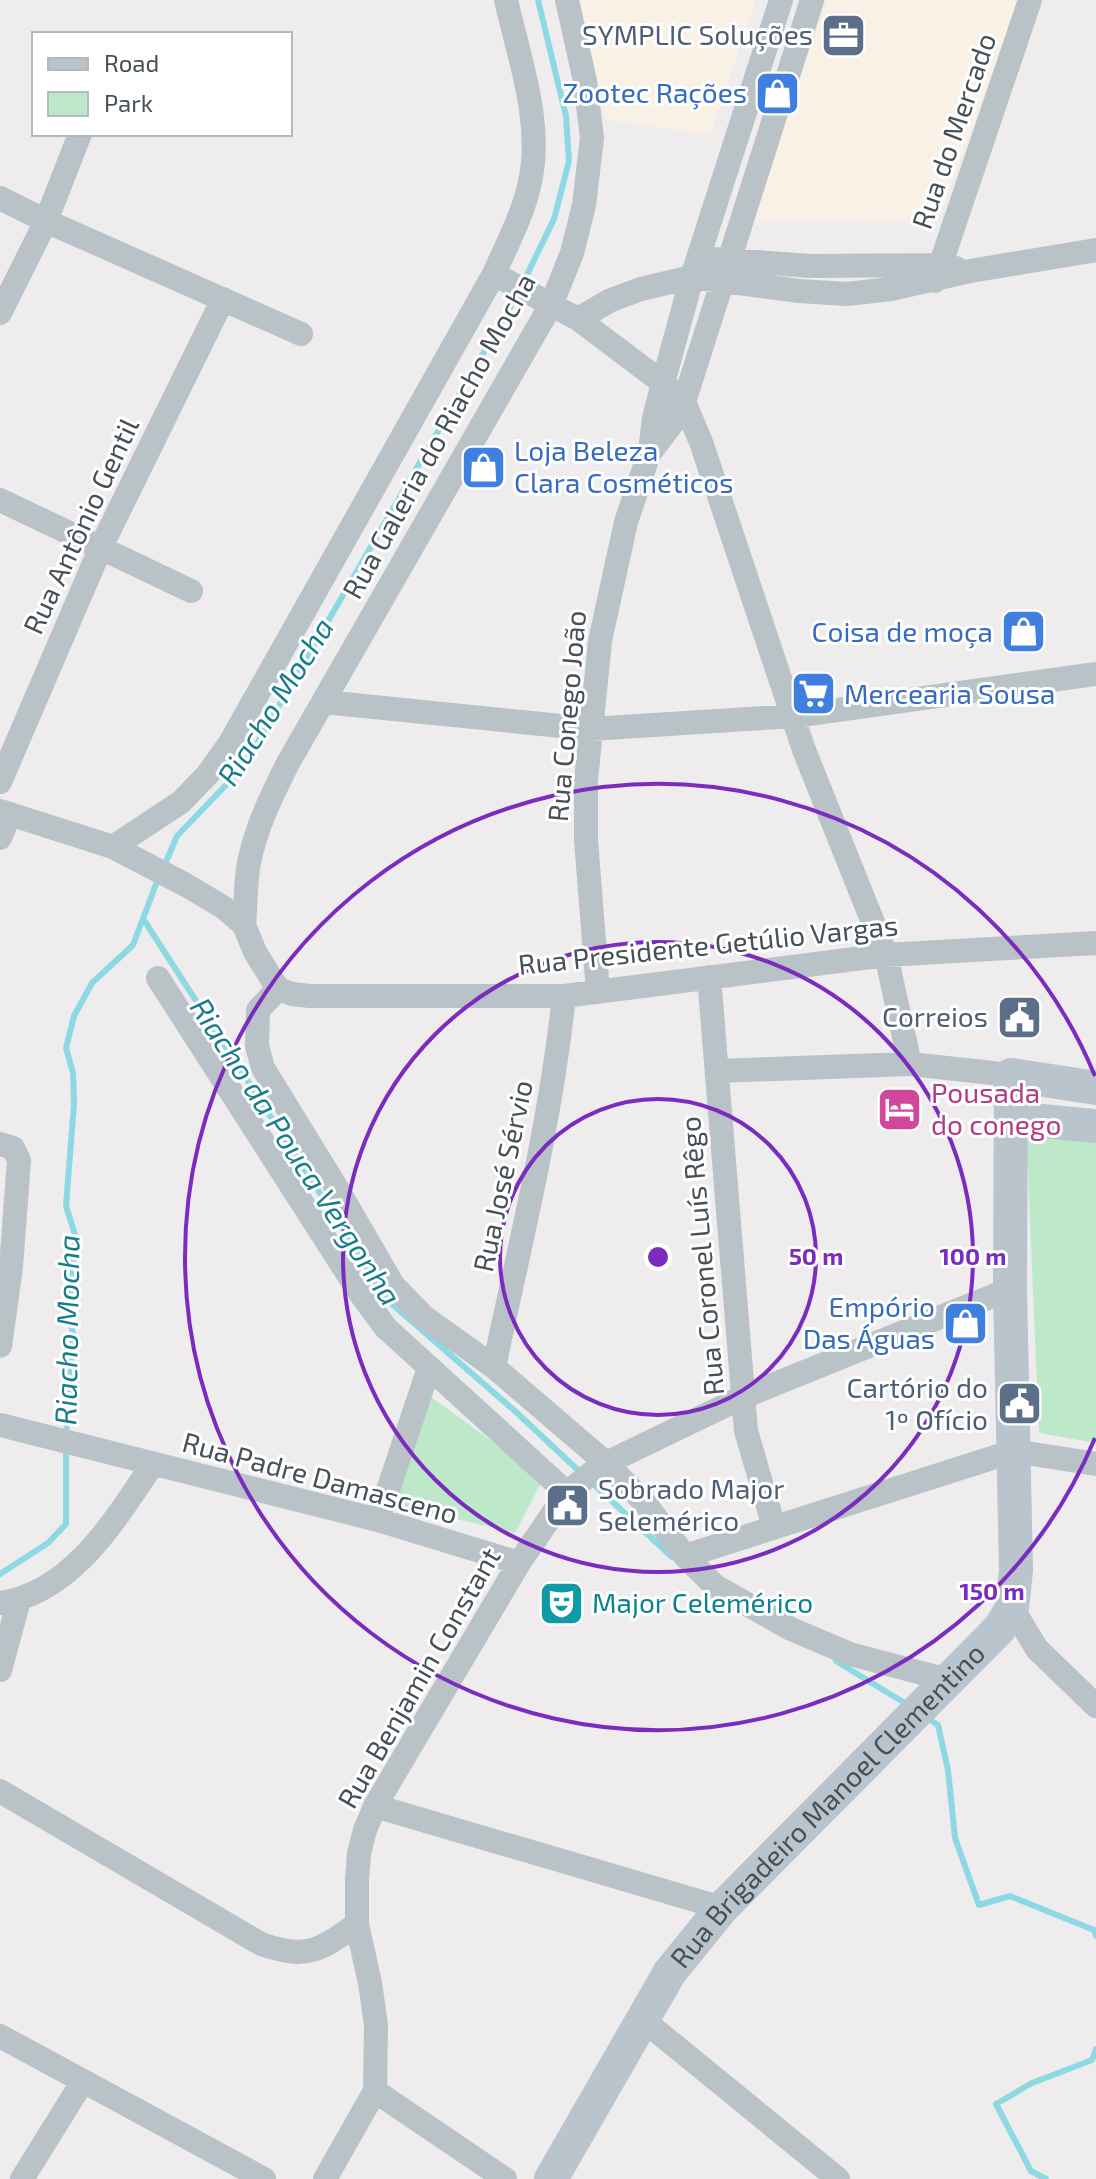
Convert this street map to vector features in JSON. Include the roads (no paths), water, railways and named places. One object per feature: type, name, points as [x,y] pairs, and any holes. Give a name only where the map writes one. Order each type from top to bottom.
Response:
[{"type":"main road","points":[[1012,1608],[1016,1570],[1010,1289],[1011,1075],[1096,1088]]},
{"type":"main road","points":[[1011,1118],[1096,1126]]},
{"type":"main road","name":"Rua Brigadeiro Manoel Clementino","points":[[551,2179],[670,1972],[722,1908],[1000,1628],[1012,1608]]},
{"type":"street","name":"Rua Galeria do Riacho Mocha","points":[[113,847],[181,802],[208,774],[230,743],[498,276],[523,208],[533,160],[533,126],[528,95],[506,0]]},
{"type":"street","name":"Rua Galeria do Riacho Mocha","points":[[244,925],[248,866],[268,803],[572,253],[584,205],[592,138],[585,81],[567,0]]},
{"type":"street","name":"Rua Conego João","points":[[598,992],[586,840],[586,780],[600,641],[613,573],[650,451],[654,418],[695,267],[781,0]]},
{"type":"street","name":"Rua Conego João","points":[[650,451],[671,425],[684,402],[812,0]]},
{"type":"street","name":"Rua do Mercado","points":[[938,273],[1030,0]]},
{"type":"street","points":[[0,313],[46,221],[79,136]]},
{"type":"street","points":[[0,198],[301,334]]},
{"type":"street","points":[[578,319],[626,295],[695,267],[725,270],[799,291],[847,294],[891,289],[938,273],[970,271],[1096,250]]},
{"type":"street","points":[[498,276],[578,319],[684,402],[698,433],[804,750],[886,955],[910,1064]]},
{"type":"street","name":"Rua Antônio Gentil","points":[[0,782],[101,547],[223,299]]},
{"type":"street","points":[[0,500],[191,591]]},
{"type":"street","points":[[324,702],[591,729],[794,716],[1096,674]]},
{"type":"street","points":[[0,838],[5,813],[113,847],[223,907],[244,925],[255,952],[278,989],[258,1010],[257,1046],[263,1068],[393,1285],[424,1317],[494,1367],[644,1502],[685,1556],[715,1586],[791,1629],[850,1654],[943,1686]]},
{"type":"street","name":"Rua Presidente Getúlio Vargas","points":[[278,989],[310,996],[564,996],[886,955],[1096,943]]},
{"type":"street","name":"Rua Coronel Luís Rêgo","points":[[709,977],[743,1397],[752,1458],[774,1527]]},
{"type":"street","points":[[158,978],[360,1293],[386,1328],[572,1488]]},
{"type":"street","name":"Rua José Sérvio","points":[[494,1367],[548,1113],[564,996]]},
{"type":"street","points":[[717,1071],[910,1064],[1011,1075]]},
{"type":"street","points":[[0,1346],[19,1160],[7,1146]]},
{"type":"street","name":"Rua Benjamin Constant","points":[[375,2091],[376,2025],[357,1924],[359,1853],[375,1806],[519,1563],[572,1488],[603,1465],[743,1397],[1010,1289]]},
{"type":"street","points":[[378,1520],[429,1368]]},
{"type":"street","name":"Rua Padre Damasceno","points":[[0,1425],[378,1520],[519,1563]]},
{"type":"street","points":[[685,1556],[1014,1451],[1096,1464]]},
{"type":"street","points":[[0,1670],[10,1602],[67,1572],[115,1519],[152,1465]]},
{"type":"street","points":[[1012,1608],[1037,1649],[1096,1706]]},
{"type":"street","points":[[0,1791],[261,1944],[287,1953],[310,1952],[327,1945],[357,1924]]},
{"type":"street","points":[[375,1806],[722,1908]]},
{"type":"street","points":[[642,2019],[838,2179]]},
{"type":"street","points":[[0,2036],[264,2179]]},
{"type":"street","points":[[22,2179],[83,2081]]},
{"type":"street","points":[[325,2179],[375,2091],[505,2179]]},
{"type":"waterway","name":"Riacho Mocha","points":[[522,285],[554,219],[569,161],[566,116],[538,0]]},
{"type":"waterway","name":"Riacho Mocha","points":[[163,869],[177,836],[251,754],[517,295]]},
{"type":"waterway","name":"Riacho Mocha","points":[[66,1436],[73,1334],[69,1312],[76,1238],[66,1206],[74,1104],[73,1073],[66,1048],[74,1016],[92,983],[133,945],[158,879]]},
{"type":"waterway","name":"Riacho da Pouca Vergonha","points":[[144,920],[385,1298],[581,1473]]},
{"type":"waterway","name":"Riacho Mocha","points":[[0,1574],[48,1543],[66,1524],[66,1447]]},
{"type":"waterway","name":"Riacho da Pouca Vergonha","points":[[589,1480],[672,1557]]},
{"type":"waterway","name":"Riacho da Pouca Vergonha","points":[[836,1661],[908,1705]]},
{"type":"waterway","name":"Riacho da Pouca Vergonha","points":[[927,1718],[938,1725],[948,1770],[955,1838],[979,1905],[1010,1896],[1094,1930],[1096,1936]]},
{"type":"waterway","name":"Riacho da Pouca Vergonha","points":[[1046,2179],[1031,2171],[996,2104],[1032,2083],[1092,2060],[1096,2049]]},
{"type":"place","name":"SYMPLIC Soluções","points":[[844,35]]},
{"type":"place","name":"Zootec Rações","points":[[778,93]]},
{"type":"place","name":"Loja Beleza Clara Cosméticos","points":[[483,467]]},
{"type":"place","name":"Coisa de moça","points":[[1024,632]]},
{"type":"place","name":"Mercearia Sousa","points":[[813,694]]},
{"type":"place","name":"Correios","points":[[1019,1017]]},
{"type":"place","name":"Pousada do conego","points":[[900,1109]]},
{"type":"place","name":"Empório Das Águas","points":[[966,1323]]},
{"type":"place","name":"Cartório do 1º Ofício","points":[[1019,1404]]},
{"type":"place","name":"Sobrado Major Selemérico","points":[[567,1505]]},
{"type":"place","name":"Major Celemérico","points":[[561,1603]]}]
